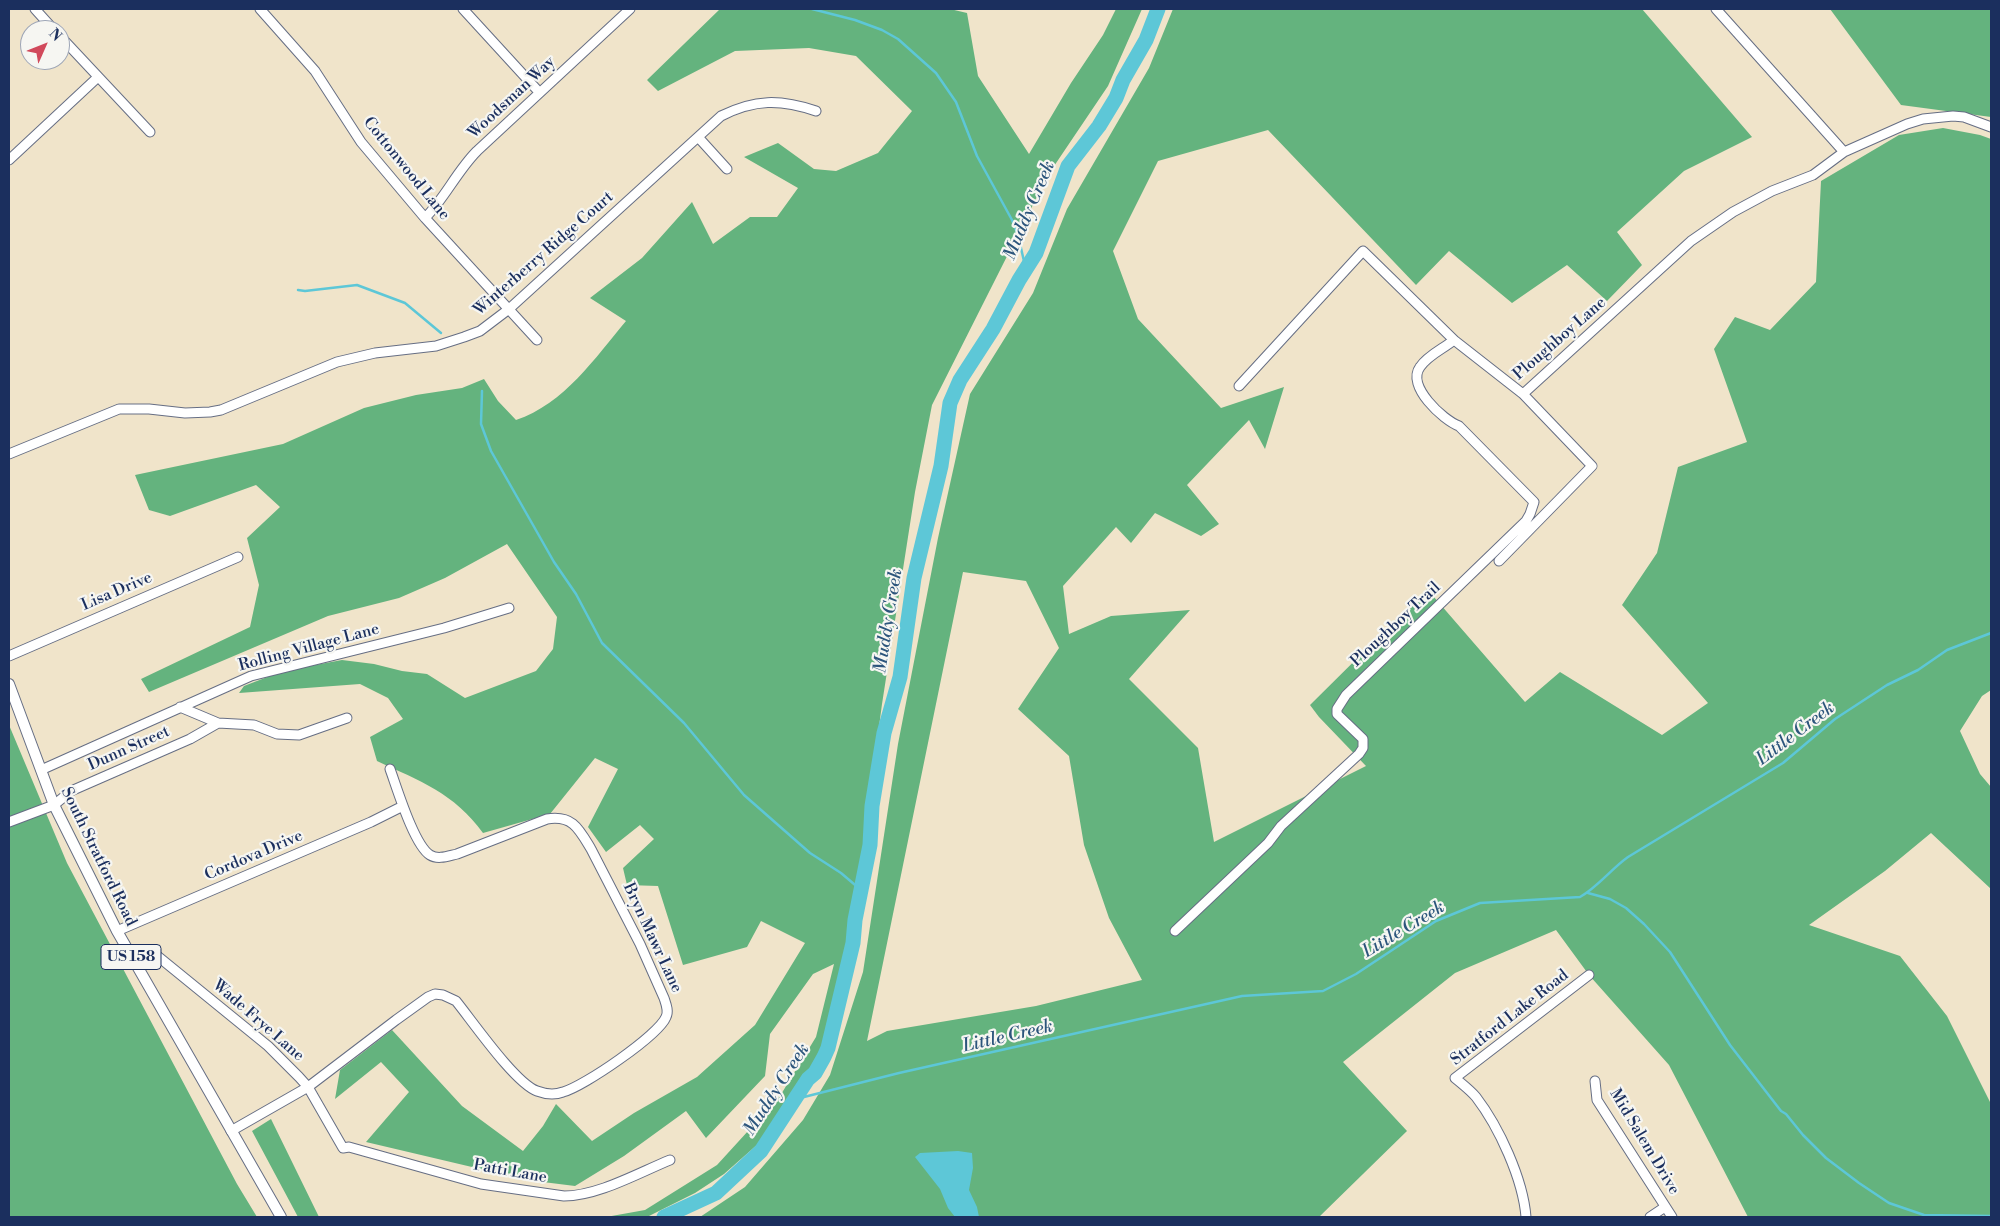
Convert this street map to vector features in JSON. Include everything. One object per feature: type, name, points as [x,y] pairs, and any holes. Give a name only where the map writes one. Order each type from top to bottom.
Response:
[{"type":"main road","name":"South Stratford Road","points":[[9,684],[54,805],[117,932],[281,1217]]},
{"type":"street","points":[[35,9],[45,20]]},
{"type":"street","name":"Cottonwood Lane","points":[[260,9],[315,70],[361,142],[425,218],[537,340]]},
{"type":"street","points":[[463,9],[539,92]]},
{"type":"street","name":"Woodsman Way","points":[[425,218],[435,208],[467,161],[630,9]]},
{"type":"street","points":[[1716,9],[1844,152]]},
{"type":"street","points":[[70,47],[150,132]]},
{"type":"street","points":[[9,160],[98,77]]},
{"type":"street","name":"Winterberry Ridge Court","points":[[9,454],[119,409],[148,408],[185,414],[221,410],[342,360],[375,353],[431,347],[480,331],[509,309],[721,116],[746,106],[775,102],[798,105],[816,111]]},
{"type":"street","name":"Ploughboy Lane","points":[[1240,386],[1363,251],[1454,340],[1523,394],[1692,240],[1733,212],[1772,191],[1813,175],[1844,152],[1889,131],[1924,119],[1953,116],[1991,127]]},
{"type":"street","points":[[698,137],[727,169]]},
{"type":"street","name":"Ploughboy Trail","points":[[1175,931],[1268,843],[1281,826],[1359,754],[1363,748],[1363,739],[1337,714],[1337,708],[1346,695],[1492,555],[1526,521],[1530,514],[1534,502],[1459,426],[1451,423],[1420,390],[1416,380],[1419,368],[1454,340]]},
{"type":"street","points":[[1498,562],[1592,466],[1523,394]]},
{"type":"street","name":"Lisa Drive","points":[[9,656],[238,557]]},
{"type":"street","name":"Rolling Village Lane","points":[[41,770],[251,676],[444,628],[509,608]]},
{"type":"street","points":[[180,707],[218,723],[254,725],[277,734],[299,736],[347,718]]},
{"type":"street","name":"Dunn Street","points":[[9,822],[54,805],[72,791],[190,739],[218,723]]},
{"type":"street","name":"Bryn Mawr Lane","points":[[231,1132],[308,1087],[396,1020],[435,994],[443,995],[456,1001],[517,1076],[534,1090],[548,1094],[563,1092],[580,1085],[641,1043],[656,1031],[666,1017],[667,1006],[664,998],[632,927],[591,849],[571,822],[562,818],[547,819],[466,851],[438,857],[432,856],[426,852],[413,828],[390,769]]},
{"type":"street","name":"Cordova Drive","points":[[117,932],[371,822],[403,806]]},
{"type":"street","name":"Wade Frye Lane","points":[[155,954],[268,1046],[308,1087],[343,1148]]},
{"type":"street","name":"Stratford Lake Road","points":[[1526,1217],[1525,1202],[1502,1139],[1475,1095],[1455,1078],[1589,975]]},
{"type":"street","name":"Mid Salem Drive","points":[[1595,1081],[1597,1100],[1672,1217]]},
{"type":"street","name":"Patti Lane","points":[[343,1148],[349,1147],[481,1184],[564,1196],[574,1196],[596,1191],[670,1160]]},
{"type":"street","points":[[1650,1217],[1665,1207]]},
{"type":"green space","points":[[720,9],[950,9],[967,13],[978,76],[1029,154],[1071,83],[1103,35],[1116,9],[1142,9],[1108,86],[1048,175],[932,405],[915,492],[882,704],[859,879],[836,995],[821,1054],[758,1144],[724,1174],[695,1193],[647,1217],[606,1217],[645,1210],[717,1165],[780,1096],[816,1037],[834,964],[813,974],[770,1034],[765,1076],[706,1138],[686,1111],[624,1156],[575,1186],[527,1180],[366,1142],[409,1092],[381,1062],[335,1099],[340,1070],[392,1030],[462,1106],[523,1151],[543,1126],[556,1104],[592,1141],[634,1113],[697,1077],[755,1025],[805,943],[761,921],[747,947],[683,965],[658,886],[627,885],[623,868],[654,839],[640,825],[606,852],[588,827],[618,769],[595,758],[550,814],[483,833],[472,819],[448,798],[422,782],[377,761],[370,737],[403,719],[388,698],[360,684],[239,693],[244,686],[283,671],[342,660],[427,674],[465,698],[536,671],[553,649],[557,617],[507,544],[445,578],[399,598],[328,616],[149,692],[141,679],[250,627],[259,585],[247,538],[280,507],[256,485],[170,516],[149,510],[135,475],[283,444],[364,408],[416,395],[462,388],[484,379],[498,401],[516,420],[533,413],[564,391],[590,364],[626,321],[590,298],[642,258],[692,202],[713,244],[750,217],[777,217],[798,188],[744,157],[778,143],[814,169],[836,171],[878,153],[912,111],[856,56],[809,48],[735,51],[658,91],[647,80]]},
{"type":"green space","points":[[1173,9],[1642,9],[1752,137],[1684,171],[1617,232],[1642,265],[1607,301],[1567,265],[1512,303],[1449,251],[1416,285],[1268,130],[1158,161],[1113,251],[1138,319],[1221,408],[1284,387],[1265,449],[1249,420],[1187,485],[1219,524],[1201,536],[1155,513],[1131,543],[1116,527],[1063,586],[1069,634],[1111,616],[1190,610],[1129,679],[1198,748],[1214,842],[1366,766],[1310,705],[1427,589],[1525,702],[1560,672],[1662,735],[1708,703],[1622,605],[1657,553],[1678,467],[1747,442],[1714,349],[1735,317],[1770,330],[1816,282],[1821,181],[1899,135],[1943,128],[1991,139],[1991,690],[1982,696],[1960,731],[1980,774],[1991,787],[1991,889],[1931,833],[1885,871],[1809,925],[1900,956],[1947,1016],[1991,1104],[1991,1217],[1748,1217],[1669,1065],[1589,975],[1556,930],[1455,973],[1343,1062],[1407,1131],[1319,1217],[700,1217],[745,1187],[803,1120],[830,1075],[863,972],[898,744],[938,538],[970,394],[1033,293],[1067,209],[1149,68]],"holes":[[[963,572],[1026,581],[1059,648],[1018,709],[1069,756],[1084,845],[1109,918],[1142,980],[1036,1006],[887,1031],[867,1041]]]},
{"type":"green space","points":[[1830,9],[1991,9],[1991,117],[1901,105]]},
{"type":"green space","points":[[9,725],[67,863],[237,1184],[257,1217],[9,1217]]},
{"type":"green space","points":[[271,1119],[319,1217],[298,1217],[252,1131]]},
{"type":"water","points":[[958,1151],[972,1153],[973,1168],[969,1190],[977,1207],[979,1217],[955,1217],[948,1208],[940,1189],[915,1157],[920,1153]]},
{"type":"waterway","points":[[812,9],[855,20],[882,30],[898,39],[936,73],[956,102],[977,156],[1012,220],[1018,235],[1026,270]]},
{"type":"waterway","name":"Muddy Creek","points":[[664,1217],[716,1193],[761,1151],[808,1079],[815,1073],[828,1048],[853,943],[855,920],[870,845],[872,806],[884,733],[900,677],[914,578],[941,466],[950,403],[960,380],[993,329],[1019,280],[1036,253],[1068,166],[1099,126],[1116,98],[1123,80],[1146,40],[1158,9]]},
{"type":"waterway","points":[[298,290],[305,291],[357,285],[405,303],[441,333]]},
{"type":"waterway","points":[[482,391],[481,424],[491,451],[554,562],[576,594],[602,643],[684,723],[744,795],[810,853],[841,873],[861,890]]},
{"type":"waterway","name":"Little Creek","points":[[796,1099],[899,1073],[1242,996],[1323,991],[1356,974],[1436,921],[1480,903],[1580,897],[1628,857],[1783,763],[1835,719],[1887,685],[1918,670],[1947,650],[1991,633]]},
{"type":"waterway","points":[[1588,893],[1610,899],[1626,908],[1670,952],[1730,1045],[1781,1111],[1786,1114],[1803,1135],[1826,1158],[1889,1203],[1924,1215],[1991,1216]]}]
